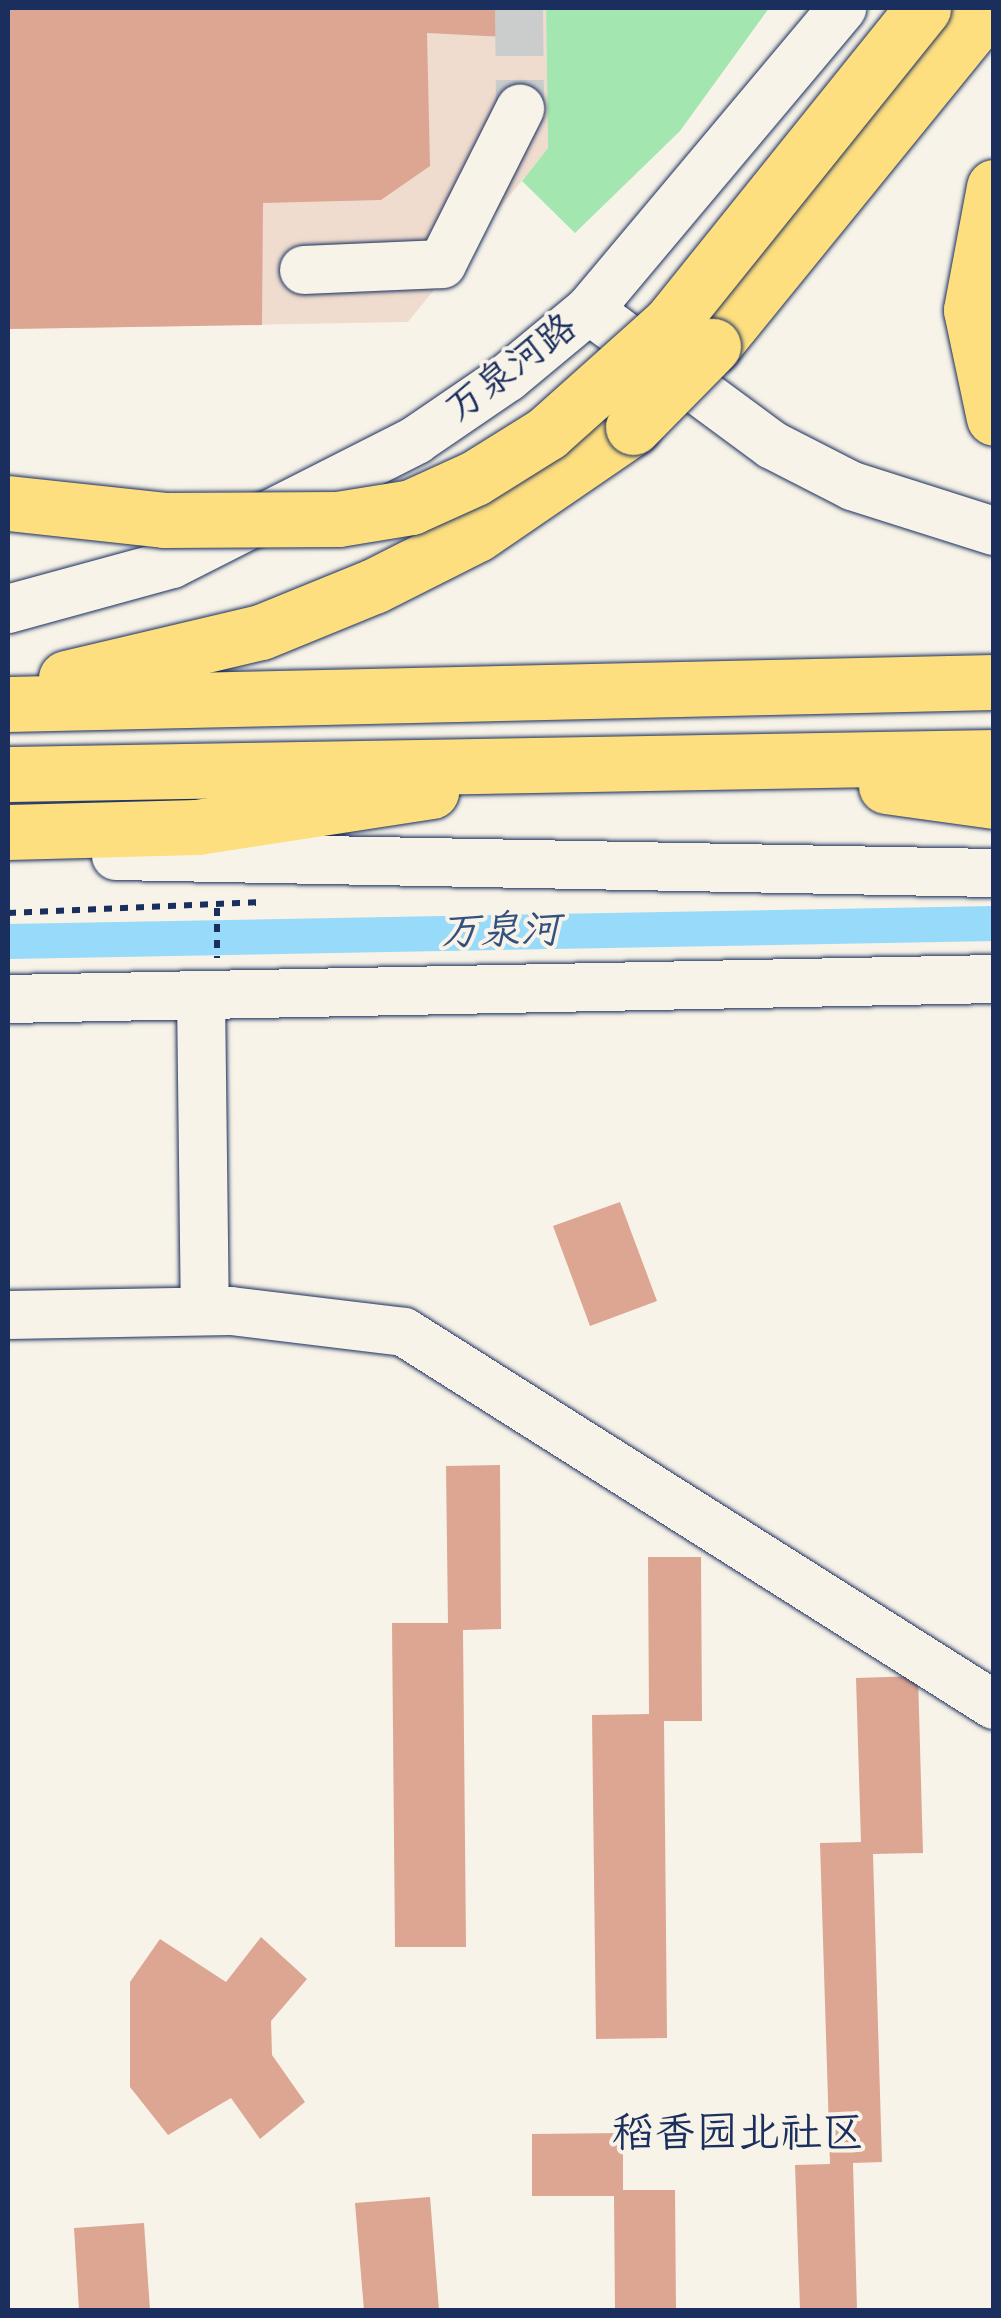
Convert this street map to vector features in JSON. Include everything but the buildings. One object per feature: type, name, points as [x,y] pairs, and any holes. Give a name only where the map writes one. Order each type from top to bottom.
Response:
[{"type":"highway","points":[[8,503],[164,520],[338,519],[410,507],[474,478],[547,433],[670,323],[923,8]]},
{"type":"highway","points":[[8,689],[261,632],[374,586],[477,534],[633,426],[713,346],[988,8]]},
{"type":"highway","points":[[994,187],[971,310],[994,418]]},
{"type":"highway","points":[[8,704],[994,682]]},
{"type":"highway","points":[[8,774],[994,758]]},
{"type":"highway","points":[[695,760],[994,801]]},
{"type":"highway","points":[[8,832],[126,830],[299,816],[600,762]]},
{"type":"street","points":[[589,310],[842,8]]},
{"type":"street","points":[[304,270],[442,264],[520,108]]},
{"type":"street","name":"万泉河路","points":[[8,609],[172,564],[399,449],[507,378],[589,310],[772,445],[852,486],[994,531]]},
{"type":"street","points":[[8,857],[994,873]]},
{"type":"street","points":[[8,999],[994,979]]},
{"type":"street","points":[[201,995],[204,1311]]},
{"type":"street","points":[[8,1315],[204,1311],[404,1332],[994,1705]]},
{"type":"path","points":[[8,914],[278,900]]},
{"type":"shaded area","points":[[8,8],[546,8],[548,148],[408,322],[8,329]]},
{"type":"green space","points":[[546,8],[769,8],[680,131],[575,233],[522,181],[548,148]]},
{"type":"waterway","name":"万泉河","points":[[8,941],[994,923]]},
{"type":"tunnel","points":[[519,8],[520,109]]},
{"type":"district","name":"稻香园北社区","points":[[738,2135]]}]
